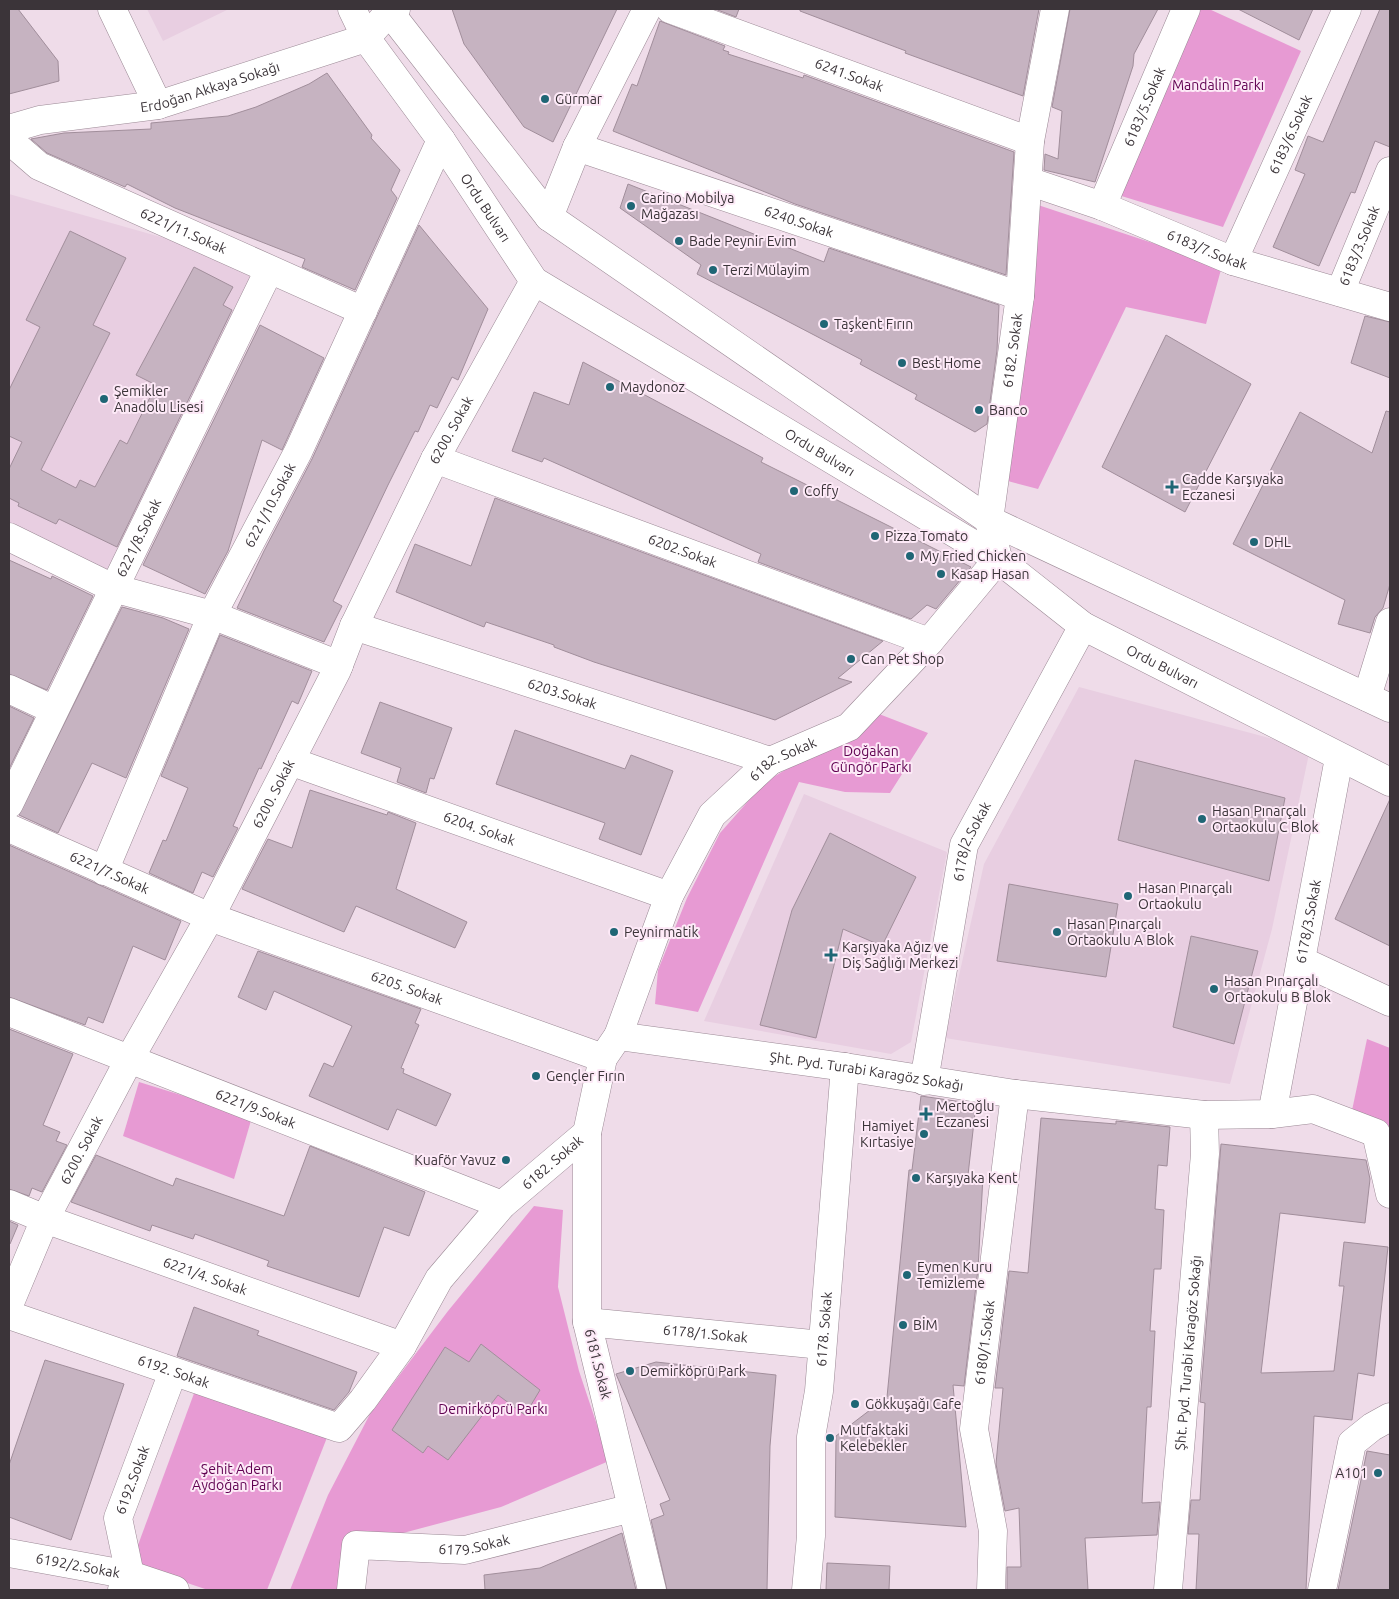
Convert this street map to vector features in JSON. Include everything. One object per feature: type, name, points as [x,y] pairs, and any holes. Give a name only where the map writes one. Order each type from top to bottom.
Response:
[{"type":"street","points":[[112,9],[158,105]]},
{"type":"street","name":"Ordu Bulvarı","points":[[352,9],[366,38],[441,140],[534,281],[998,558],[1084,626],[1339,758],[1390,782]]},
{"type":"street","points":[[549,217],[577,147],[647,9]]},
{"type":"street","name":"6241.Sokak","points":[[670,9],[1030,141]]},
{"type":"street","name":"6182. Sokak","points":[[339,1428],[402,1346],[439,1279],[502,1206],[587,1133],[611,1047],[669,896],[712,815],[770,760],[849,727],[929,642],[998,558],[990,520],[1020,296],[1030,141],[1055,9]]},
{"type":"street","name":"6183/5.Sokak","points":[[1102,206],[1186,9]]},
{"type":"street","name":"6183/6.Sokak","points":[[1233,261],[1347,9]]},
{"type":"street","points":[[366,38],[391,10],[549,217],[990,520],[1379,702],[1390,622]]},
{"type":"street","name":"Erdoğan Akkaya Sokağı","points":[[9,129],[40,120],[158,105],[366,38]]},
{"type":"street","name":"6221/11.Sokak","points":[[9,140],[39,166],[362,311]]},
{"type":"street","name":"6221/10.Sokak","points":[[104,870],[212,615],[298,452],[441,140]]},
{"type":"street","name":"6240.Sokak","points":[[577,147],[1020,296]]},
{"type":"street","name":"6183/3.Sokak","points":[[1340,292],[1390,171]]},
{"type":"street","name":"6183/7.Sokak","points":[[1028,181],[1102,206],[1233,261],[1390,307]]},
{"type":"street","name":"6221/8.Sokak","points":[[9,804],[268,270]]},
{"type":"street","name":"6200. Sokak","points":[[9,1305],[45,1219],[130,1058],[210,917],[339,665],[354,626],[435,459],[534,281]]},
{"type":"street","name":"6202.Sokak","points":[[435,459],[929,642]]},
{"type":"street","points":[[9,537],[113,588],[212,615],[339,665]]},
{"type":"street","name":"6203.Sokak","points":[[354,626],[770,760]]},
{"type":"street","name":"6178/2.Sokak","points":[[924,1081],[964,845],[1084,626]]},
{"type":"street","points":[[9,689],[54,710]]},
{"type":"street","name":"6178/3.Sokak","points":[[1272,1114],[1339,758]]},
{"type":"street","name":"6204. Sokak","points":[[290,762],[669,896]]},
{"type":"street","name":"6221/7.Sokak","points":[[9,828],[210,917]]},
{"type":"street","name":"6205. Sokak","points":[[210,917],[611,1047]]},
{"type":"street","points":[[1302,961],[1390,1002]]},
{"type":"street","name":"6221/9.Sokak","points":[[9,1012],[130,1058],[502,1206]]},
{"type":"street","name":"Şht. Pyd. Turabi Karagöz Sokağı","points":[[611,1047],[845,1067],[1015,1094],[1204,1115],[1272,1114],[1313,1109],[1376,1133],[1390,1194]]},
{"type":"street","name":"6178. Sokak","points":[[806,1590],[811,1536],[811,1436],[819,1391],[845,1067]]},
{"type":"street","name":"6180/1.Sokak","points":[[991,1590],[993,1531],[974,1429],[1015,1094]]},
{"type":"street","name":"Şht. Pyd. Turabi Karagöz Sokağı","points":[[1168,1590],[1205,1154],[1204,1115]]},
{"type":"street","name":"6181.Sokak","points":[[587,1133],[587,1322],[652,1590]]},
{"type":"street","name":"6221/4. Sokak","points":[[9,1204],[45,1219],[402,1346]]},
{"type":"street","name":"6192. Sokak","points":[[9,1315],[339,1428]]},
{"type":"street","name":"6178/1.Sokak","points":[[587,1322],[822,1345]]},
{"type":"street","name":"6192.Sokak","points":[[126,1582],[118,1518],[173,1372]]},
{"type":"street","points":[[1322,1590],[1352,1443],[1372,1426],[1390,1417]]},
{"type":"street","name":"6179.Sokak","points":[[351,1590],[356,1545],[465,1550],[632,1508]]},
{"type":"street","name":"6192/2.Sokak","points":[[9,1553],[126,1582],[175,1590]]},
{"type":"shaded area","points":[[147,9],[229,9],[163,41]]},
{"type":"shaded area","name":"Şemikler Anadolu Lisesi","points":[[9,194],[263,266],[111,582],[9,532]]},
{"type":"shaded area","name":"Hasan Pınarçalı Ortaokulu","points":[[1079,687],[1310,749],[1272,929],[1230,1084],[945,1038],[984,864]]},
{"type":"shaded area","name":"Karşıyaka Ağız ve Diş Sağlığı Merkezi","points":[[804,794],[947,852],[911,1042],[891,1054],[704,1021]]},
{"type":"green space","name":"Mandalin Parkı","points":[[1182,9],[1209,9],[1301,51],[1223,227],[1105,191]]},
{"type":"green space","points":[[1035,204],[1222,266],[1206,324],[1126,307],[1038,489],[1004,480]]},
{"type":"green space","name":"Doğakan Güngör Parkı","points":[[879,714],[928,733],[890,793],[845,792],[799,782],[698,1012],[655,1004],[658,970],[687,898],[720,833],[765,782]]},
{"type":"green space","points":[[1367,1039],[1390,1048],[1390,1139],[1350,1120]]},
{"type":"green space","points":[[139,1082],[252,1117],[234,1179],[123,1136]]},
{"type":"green space","name":"Demirköprü Parkı","points":[[534,1206],[563,1210],[558,1287],[579,1371],[609,1461],[501,1507],[388,1537],[361,1558],[358,1590],[290,1590],[328,1495],[370,1414],[448,1311]]},
{"type":"green space","name":"Şehit Adem Aydoğan Parkı","points":[[196,1388],[328,1435],[267,1590],[208,1590],[131,1564]]},
{"type":"building","points":[[9,9],[18,9],[58,61],[59,81],[9,94]]},
{"type":"building","points":[[452,9],[617,9],[553,142],[524,127],[464,44]]},
{"type":"building","points":[[715,9],[739,9],[736,17]]},
{"type":"building","points":[[800,9],[1039,9],[1023,96],[905,53],[906,51],[800,11]]},
{"type":"building","points":[[1070,9],[1158,9],[1134,54],[1133,66],[1095,182],[1044,170],[1045,154],[1058,159],[1062,111],[1052,107]]},
{"type":"building","points":[[1238,9],[1313,9],[1299,40]]},
{"type":"building","points":[[1380,9],[1390,9],[1390,147],[1375,141],[1355,193],[1351,192],[1319,266],[1273,247],[1305,174],[1295,170],[1308,136],[1323,142]]},
{"type":"building","points":[[660,21],[725,46],[723,50],[729,52],[728,54],[803,78],[804,75],[1014,152],[1006,275],[795,204],[613,131],[632,84],[637,86]]},
{"type":"building","points":[[327,73],[372,135],[371,138],[400,170],[391,190],[397,198],[355,290],[302,267],[305,259],[175,208],[127,184],[125,187],[47,153],[31,139],[64,133],[151,129],[151,123],[228,116],[256,107],[309,84]]},
{"type":"building","points":[[628,184],[824,262],[829,248],[999,305],[997,350],[987,424],[975,432],[915,399],[917,395],[860,364],[862,360],[697,274],[701,265],[620,208]]},
{"type":"building","points":[[419,225],[488,309],[458,380],[452,377],[437,408],[430,405],[418,432],[415,431],[388,485],[333,601],[342,606],[324,642],[237,608],[264,551],[312,459]]},
{"type":"building","points":[[70,231],[126,258],[93,325],[110,333],[41,470],[76,488],[80,480],[95,487],[120,440],[127,444],[156,385],[136,375],[194,267],[233,287],[223,305],[232,310],[117,547],[59,519],[56,524],[18,506],[19,503],[9,498],[9,469],[22,442],[9,436],[9,390],[40,327],[26,320]]},
{"type":"building","points":[[1365,316],[1390,322],[1390,378],[1351,363]]},
{"type":"building","points":[[260,325],[324,358],[282,450],[262,440],[228,551],[205,594],[143,565]]},
{"type":"building","points":[[1166,335],[1251,384],[1185,512],[1102,467]]},
{"type":"building","points":[[583,362],[763,458],[761,462],[971,567],[936,609],[927,605],[911,619],[758,562],[761,554],[544,458],[542,462],[512,451],[534,392],[569,405]]},
{"type":"building","points":[[1386,411],[1390,412],[1390,584],[1383,608],[1375,617],[1370,633],[1338,624],[1345,600],[1233,544],[1300,412],[1372,453]]},
{"type":"building","points":[[495,498],[883,641],[838,678],[852,682],[775,720],[594,662],[554,647],[554,645],[486,622],[484,627],[396,592],[415,544],[471,566]]},
{"type":"building","points":[[9,560],[51,579],[52,576],[93,596],[47,690],[9,674]]},
{"type":"building","points":[[122,607],[163,618],[189,629],[126,778],[92,763],[58,833],[19,815]]},
{"type":"building","points":[[220,635],[312,671],[298,704],[292,701],[261,769],[259,768],[233,826],[238,828],[213,877],[202,872],[193,893],[149,873],[163,840],[166,841],[188,788],[161,776]]},
{"type":"building","points":[[380,702],[452,728],[434,779],[430,778],[426,793],[397,782],[401,768],[361,753]]},
{"type":"building","points":[[9,706],[34,718],[9,769]]},
{"type":"building","points":[[515,730],[625,769],[631,755],[673,771],[641,855],[599,839],[605,823],[496,784]]},
{"type":"building","name":"Hasan Pınarçalı Ortaokulu C Blok","points":[[1135,760],[1285,798],[1269,881],[1118,840]]},
{"type":"building","points":[[310,790],[387,815],[388,812],[416,823],[396,889],[467,922],[455,948],[356,906],[344,932],[242,889],[268,839],[292,848]]},
{"type":"building","points":[[1390,799],[1390,946],[1335,919]]},
{"type":"building","points":[[830,833],[916,877],[882,946],[843,929],[816,1038],[760,1025],[792,910]]},
{"type":"building","points":[[9,845],[181,921],[165,960],[133,946],[103,1023],[88,1017],[85,1025],[9,997]]},
{"type":"building","name":"Hasan Pınarçalı Ortaokulu A Blok","points":[[1009,884],[1118,904],[1106,977],[997,961]]},
{"type":"building","name":"Hasan Pınarçalı Ortaokulu B Blok","points":[[1191,936],[1258,951],[1234,1044],[1173,1027]]},
{"type":"building","points":[[258,951],[421,1009],[415,1023],[419,1025],[401,1068],[404,1069],[403,1073],[451,1094],[436,1126],[397,1109],[388,1130],[309,1096],[324,1063],[333,1067],[352,1026],[274,991],[266,1010],[238,997]]},
{"type":"building","points":[[9,1029],[73,1054],[43,1125],[60,1132],[56,1141],[67,1145],[42,1192],[32,1188],[29,1196],[9,1189]]},
{"type":"building","points":[[921,1096],[976,1104],[968,1175],[983,1176],[978,1269],[964,1386],[953,1385],[966,1527],[835,1517],[836,1436],[887,1397],[909,1170],[912,1170]]},
{"type":"building","points":[[1041,1118],[1116,1124],[1116,1121],[1170,1127],[1167,1166],[1158,1165],[1155,1209],[1164,1210],[1161,1269],[1154,1269],[1150,1331],[1155,1331],[1151,1407],[1147,1407],[1142,1503],[1160,1502],[1157,1535],[1085,1538],[1088,1590],[1007,1590],[1007,1567],[1021,1567],[1019,1508],[1005,1511],[996,1464],[1003,1388],[995,1388],[1009,1271],[1028,1273]]},
{"type":"building","points":[[1221,1144],[1366,1160],[1370,1179],[1365,1223],[1280,1213],[1261,1373],[1334,1371],[1344,1286],[1339,1286],[1344,1242],[1388,1247],[1374,1376],[1358,1373],[1352,1420],[1314,1416],[1306,1590],[1196,1590],[1199,1534],[1188,1534],[1191,1500],[1200,1500],[1205,1403],[1200,1402]]},
{"type":"building","points":[[310,1146],[425,1192],[409,1236],[384,1227],[359,1297],[267,1266],[269,1261],[195,1234],[193,1239],[152,1225],[150,1231],[71,1202],[96,1155],[173,1186],[176,1178],[284,1216]]},
{"type":"building","points":[[9,1221],[18,1225],[10,1244],[9,1244]]},
{"type":"building","points":[[194,1307],[259,1331],[257,1335],[357,1372],[349,1392],[334,1410],[177,1356]]},
{"type":"building","points":[[481,1344],[540,1390],[525,1415],[498,1395],[448,1460],[428,1446],[423,1453],[392,1430],[445,1347],[469,1362]]},
{"type":"building","points":[[45,1360],[124,1384],[71,1540],[9,1517],[9,1465]]},
{"type":"building","points":[[656,1362],[776,1375],[770,1446],[767,1590],[667,1590],[651,1520],[664,1515],[660,1504],[670,1500],[616,1374]]},
{"type":"building","points":[[1367,1451],[1390,1455],[1390,1590],[1338,1590]]},
{"type":"building","points":[[622,1533],[636,1590],[485,1590],[484,1575],[540,1568]]},
{"type":"building","points":[[827,1563],[890,1566],[889,1590],[826,1590]]},
{"type":"place","name":"Gürmar","points":[[545,99]]},
{"type":"place","name":"Carino Mobilya Mağazası","points":[[631,206]]},
{"type":"place","name":"Bade Peynir Evim","points":[[679,241]]},
{"type":"place","name":"Terzi Mülayim","points":[[713,270]]},
{"type":"place","name":"Taşkent Fırın","points":[[824,324]]},
{"type":"place","name":"Best Home","points":[[902,363]]},
{"type":"place","name":"Maydonoz","points":[[610,387]]},
{"type":"place","name":"Şemikler Anadolu Lisesi","points":[[104,399]]},
{"type":"place","name":"Banco","points":[[979,410]]},
{"type":"place","name":"Cadde Karşıyaka Eczanesi","points":[[1172,487]]},
{"type":"place","name":"Coffy","points":[[794,491]]},
{"type":"place","name":"Pizza Tomato","points":[[875,536]]},
{"type":"place","name":"DHL","points":[[1254,542]]},
{"type":"place","name":"My Fried Chicken","points":[[910,556]]},
{"type":"place","name":"Kasap Hasan","points":[[941,574]]},
{"type":"place","name":"Can Pet Shop","points":[[851,659]]},
{"type":"place","name":"Hasan Pınarçalı Ortaokulu C Blok","points":[[1202,819]]},
{"type":"place","name":"Hasan Pınarçalı Ortaokulu","points":[[1128,896]]},
{"type":"place","name":"Peynirmatik","points":[[614,932]]},
{"type":"place","name":"Hasan Pınarçalı Ortaokulu A Blok","points":[[1057,932]]},
{"type":"place","name":"Karşıyaka Ağız ve Diş Sağlığı Merkezi","points":[[831,955]]},
{"type":"place","name":"Hasan Pınarçalı Ortaokulu B Blok","points":[[1214,989]]},
{"type":"place","name":"Gençler Fırın","points":[[536,1076]]},
{"type":"place","name":"Mertoğlu Eczanesi","points":[[926,1114]]},
{"type":"place","name":"Hamiyet Kırtasiye","points":[[924,1134]]},
{"type":"place","name":"Kuaför Yavuz","points":[[506,1160]]},
{"type":"place","name":"Karşıyaka Kent","points":[[916,1178]]},
{"type":"place","name":"Eymen Kuru Temizleme","points":[[907,1275]]},
{"type":"place","name":"BİM","points":[[903,1325]]},
{"type":"place","name":"Demirköprü Park","points":[[630,1371]]},
{"type":"place","name":"Gökkuşağı Cafe","points":[[855,1404]]},
{"type":"place","name":"Mutfaktaki Kelebekler","points":[[830,1438]]},
{"type":"place","name":"A101","points":[[1378,1473]]}]
